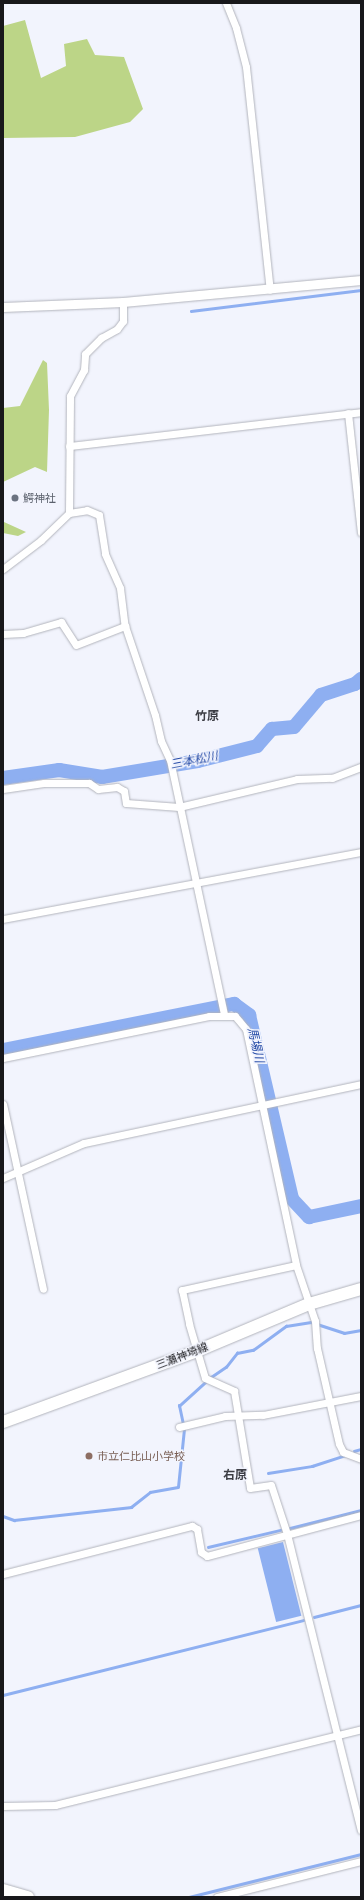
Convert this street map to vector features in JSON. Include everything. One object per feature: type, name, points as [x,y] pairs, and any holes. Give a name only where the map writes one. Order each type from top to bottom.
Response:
[{"type":"main road","name":"三瀬神埼線","points":[[3,1422],[197,1352],[309,1304],[361,1289]]},
{"type":"main road","points":[[3,1890],[28,1897]]},
{"type":"street","points":[[226,3],[236,28],[246,67],[270,290]]},
{"type":"street","points":[[3,308],[124,302],[270,290],[361,280]]},
{"type":"street","points":[[69,513],[70,396],[84,370],[85,354],[101,338],[117,330],[123,321],[124,302]]},
{"type":"street","points":[[69,446],[361,412]]},
{"type":"street","points":[[348,413],[361,532]]},
{"type":"street","points":[[3,569],[69,513],[88,510],[99,515],[105,554],[120,588],[125,626],[155,715],[161,741],[170,760],[171,772],[224,1015]]},
{"type":"street","points":[[3,634],[23,633],[61,622],[76,645],[125,626]]},
{"type":"street","points":[[3,789],[44,783],[89,783],[98,789],[116,787],[124,791],[126,803],[179,807],[297,779],[332,778],[361,767]]},
{"type":"street","points":[[3,919],[361,852]]},
{"type":"street","points":[[3,1058],[209,1016],[235,1016],[246,1029],[296,1265],[315,1321],[317,1348],[338,1444],[343,1452],[361,1459]]},
{"type":"street","points":[[3,1178],[18,1170],[84,1143],[361,1084]]},
{"type":"street","points":[[3,1104],[43,1289]]},
{"type":"street","points":[[296,1265],[182,1290],[197,1352],[206,1378],[234,1391],[240,1416],[250,1488],[271,1485],[287,1534],[361,1830]]},
{"type":"street","points":[[179,1427],[225,1416],[263,1415],[361,1396]]},
{"type":"street","points":[[3,1574],[192,1526],[197,1529],[201,1552],[207,1556],[361,1515]]},
{"type":"street","points":[[3,1806],[55,1805],[361,1729]]},
{"type":"street","points":[[217,1897],[361,1861]]},
{"type":"green space","points":[[25,20],[41,78],[66,66],[64,44],[87,39],[95,55],[124,57],[143,109],[130,122],[75,137],[3,138],[3,26]]},
{"type":"green space","points":[[43,360],[47,363],[49,410],[47,472],[35,467],[3,482],[3,408],[20,406]]},
{"type":"green space","points":[[3,515],[4,522],[26,532],[18,536],[3,533]]},
{"type":"water","points":[[283,1542],[301,1616],[276,1622],[258,1548]]},
{"type":"waterway","points":[[191,311],[361,290]]},
{"type":"waterway","name":"三本松川","points":[[3,778],[59,770],[102,777],[198,761],[257,746],[272,729],[294,727],[321,695],[355,684],[361,679]]},
{"type":"waterway","name":"馬場川","points":[[3,1050],[234,1004],[249,1015],[292,1199],[309,1217],[361,1206]]},
{"type":"waterway","points":[[3,1516],[14,1520],[131,1507],[150,1492],[178,1487],[184,1429],[179,1406],[211,1377],[226,1367],[237,1353],[253,1350],[286,1326],[311,1322],[344,1333],[361,1330]]},
{"type":"waterway","points":[[354,1451],[361,1449]]},
{"type":"waterway","points":[[268,1473],[312,1466],[343,1456]]},
{"type":"waterway","points":[[290,1528],[361,1510]]},
{"type":"waterway","points":[[208,1547],[280,1530]]},
{"type":"waterway","points":[[314,1617],[361,1605]]},
{"type":"waterway","points":[[3,1695],[303,1620]]},
{"type":"waterway","points":[[189,1897],[361,1854]]},
{"type":"place","name":"鰐神社","points":[[15,498]]},
{"type":"place","name":"市立仁比山小学校","points":[[89,1456]]},
{"type":"district","name":"竹原","points":[[207,716]]},
{"type":"district","name":"右原","points":[[235,1475]]}]
